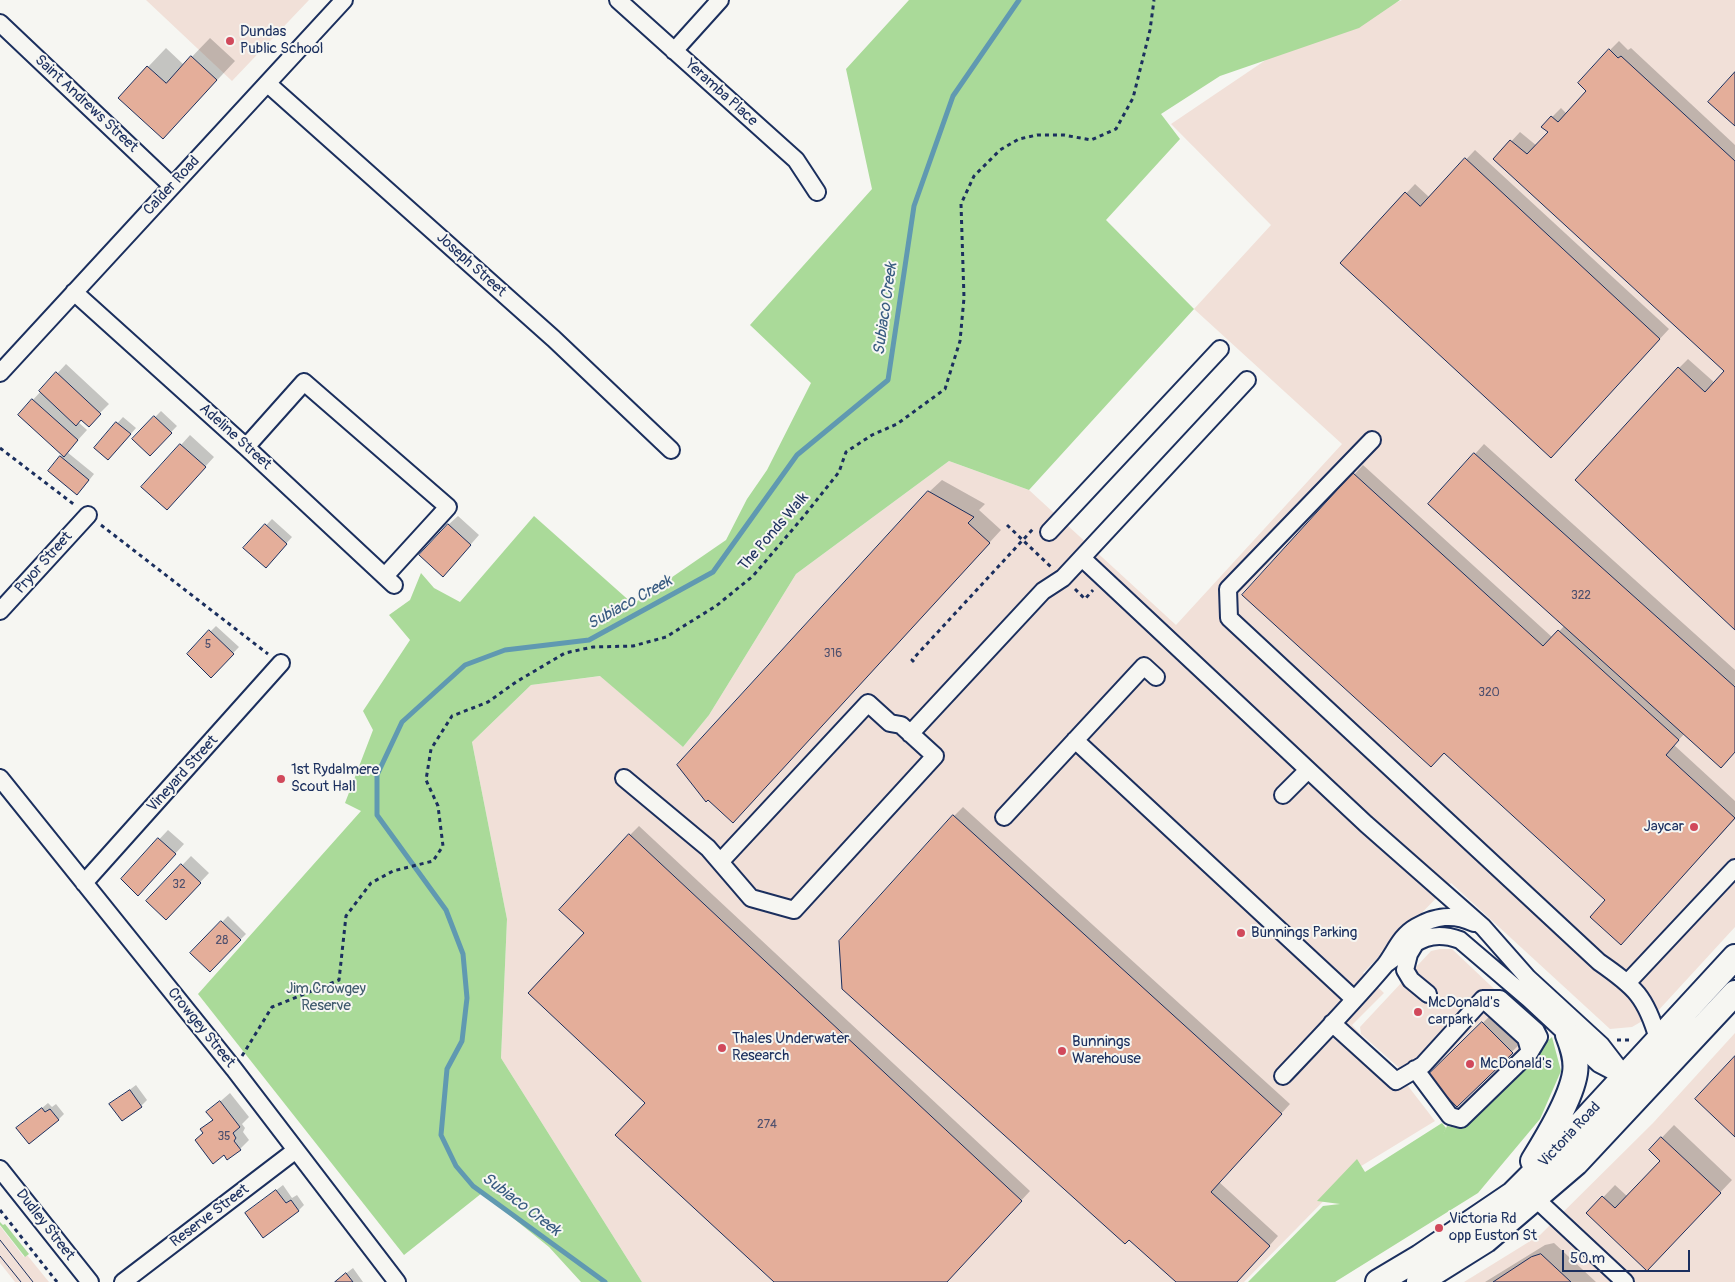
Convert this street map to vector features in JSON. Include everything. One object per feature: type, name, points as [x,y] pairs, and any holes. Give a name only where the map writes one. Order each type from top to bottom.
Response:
[{"type":"highway","name":"Victoria Road","points":[[1378,1282],[1420,1257],[1513,1194],[1735,957]]},
{"type":"highway","name":"Victoria Road","points":[[1419,1282],[1486,1240],[1576,1163],[1735,993]]},
{"type":"highway","points":[[1513,1194],[1555,1124],[1575,1074],[1575,1055],[1568,1035]]},
{"type":"street","name":"Calder Road","points":[[0,372],[344,0]]},
{"type":"street","name":"Yeramba Place","points":[[618,0],[796,160],[817,192]]},
{"type":"street","points":[[674,51],[720,0]]},
{"type":"street","name":"Saint Andrews Street","points":[[0,23],[172,186]]},
{"type":"street","name":"Joseph Street","points":[[268,84],[554,339],[672,450]]},
{"type":"street","name":"Adeline Street","points":[[74,292],[246,447],[389,581],[448,507],[304,382],[246,447]]},
{"type":"street","points":[[1052,529],[1220,349]]},
{"type":"street","points":[[910,734],[1043,591],[1063,578],[1247,380]]},
{"type":"street","points":[[1372,440],[1228,589],[1229,618],[1599,962],[1628,982],[1650,1011],[1658,1039]]},
{"type":"street","name":"Pryor Street","points":[[0,611],[88,515]]},
{"type":"street","points":[[1082,558],[1308,770],[1418,871],[1443,890],[1483,927],[1528,978],[1600,1045],[1624,1077],[1642,1094]]},
{"type":"street","name":"Vineyard Street","points":[[84,883],[281,663]]},
{"type":"street","points":[[1004,817],[1144,666],[1156,677]]},
{"type":"street","points":[[624,778],[721,861],[751,898],[794,910],[935,756],[901,725],[890,723],[868,703],[721,861]]},
{"type":"street","points":[[1075,740],[1354,999]]},
{"type":"street","points":[[1283,795],[1308,770]]},
{"type":"street","name":"Crowgey Street","points":[[0,778],[234,1069],[398,1282]]},
{"type":"street","points":[[1628,982],[1735,868]]},
{"type":"street","points":[[1418,871],[1482,957]]},
{"type":"street","points":[[1283,1076],[1386,964],[1404,936],[1415,927],[1438,917],[1451,916],[1466,919],[1483,927]]},
{"type":"street","points":[[1386,964],[1432,935],[1449,936],[1460,940],[1482,957],[1599,1064],[1624,1077]]},
{"type":"street","points":[[1415,944],[1409,954],[1405,970],[1411,980],[1428,994]]},
{"type":"street","points":[[1332,1023],[1396,1082],[1415,1069],[1423,1065],[1483,1000],[1500,999],[1536,1031],[1539,1037],[1530,1052],[1461,1119],[1450,1116],[1415,1069]]},
{"type":"street","name":"Reserve Street","points":[[123,1282],[296,1150]]},
{"type":"street","name":"Dudley Street","points":[[0,1169],[90,1282]]},
{"type":"street","points":[[1536,1199],[1625,1282]]},
{"type":"path","name":"The Ponds Walk","points":[[234,1069],[272,1006],[339,980],[346,916],[371,883],[393,871],[433,860],[443,846],[438,806],[426,780],[431,750],[452,716],[488,702],[516,682],[565,653],[593,647],[633,646],[666,637],[716,606],[753,576],[798,523],[839,472],[846,452],[872,436],[897,424],[945,389],[960,341],[964,298],[962,204],[974,176],[1000,150],[1019,139],[1037,135],[1064,135],[1090,140],[1116,129],[1133,98],[1150,30],[1154,0]]},
{"type":"path","points":[[0,448],[281,663]]},
{"type":"path","points":[[914,662],[912,660],[1042,520],[1047,521],[1052,529]]},
{"type":"path","points":[[0,1210],[57,1282]]},
{"type":"shaded area","name":"Dundas Public School","points":[[146,0],[309,0],[232,81]]},
{"type":"shaded area","points":[[1402,0],[1735,0],[1735,927],[1656,1013],[1632,1027],[1610,1029],[1451,883],[1363,973],[1384,993],[1352,1025],[1408,1086],[1435,1121],[1353,1171],[1244,1282],[642,1282],[501,1058],[507,919],[472,742],[531,685],[601,676],[683,747],[709,715],[796,574],[949,461],[1029,490],[1176,625],[1342,444],[1194,309],[1271,225],[1171,124],[1285,47]]},
{"type":"shaded area","points":[[1452,949],[1545,1037],[1485,1105],[1461,1129],[1447,1126],[1415,1082],[1361,1034],[1360,1027],[1431,951]]},
{"type":"shaded area","points":[[1735,1033],[1735,1282],[1464,1282],[1540,1235],[1653,1123]]},
{"type":"shaded area","points":[[0,1226],[24,1257],[27,1255],[49,1282],[15,1282],[0,1263]]},
{"type":"green space","name":"Jim Crowgey Reserve","points":[[909,0],[1400,0],[1359,28],[1220,76],[1161,114],[1180,139],[1106,220],[1194,309],[1029,490],[949,461],[796,574],[709,715],[683,747],[600,676],[531,685],[472,742],[507,919],[501,1058],[642,1282],[581,1282],[549,1247],[482,1193],[404,1255],[198,994],[361,811],[345,803],[373,730],[363,711],[410,640],[389,615],[410,600],[421,573],[434,588],[460,602],[534,516],[633,604],[726,540],[747,499],[767,470],[811,383],[750,325],[872,189],[846,69]]},
{"type":"green space","points":[[1552,1037],[1561,1071],[1540,1119],[1478,1193],[1335,1282],[1248,1282],[1323,1206],[1340,1204],[1317,1201],[1357,1159],[1365,1172],[1442,1123],[1446,1128],[1442,1137],[1447,1126],[1461,1129],[1485,1105],[1487,1097]]},
{"type":"green space","points":[[0,1222],[3,1225],[5,1224],[29,1254],[25,1257],[0,1225]]},
{"type":"building","points":[[1609,49],[1618,58],[1621,56],[1735,161],[1735,630],[1575,480],[1678,367],[1705,392],[1724,371],[1493,159],[1510,140],[1527,154],[1548,132],[1541,127],[1551,116],[1558,122],[1586,91],[1578,83]]},
{"type":"building","points":[[191,56],[217,80],[163,139],[118,98],[147,66],[166,83]]},
{"type":"building","points":[[1735,72],[1735,126],[1708,102]]},
{"type":"building","points":[[1465,158],[1660,339],[1551,458],[1340,263],[1405,192],[1420,206]]},
{"type":"building","points":[[56,372],[101,414],[89,427],[81,420],[76,426],[39,391]]},
{"type":"building","points":[[32,399],[78,440],[64,457],[18,415]]},
{"type":"building","points":[[154,416],[172,433],[150,456],[132,439]]},
{"type":"building","points":[[116,422],[131,434],[108,460],[94,448]]},
{"type":"building","points":[[180,444],[206,467],[167,510],[141,487]]},
{"type":"building","points":[[1474,453],[1735,687],[1735,752],[1721,768],[1428,504]]},
{"type":"building","points":[[60,456],[89,480],[77,495],[48,471]]},
{"type":"building","points":[[1353,473],[1543,646],[1558,630],[1679,740],[1666,755],[1735,818],[1621,945],[1590,917],[1605,900],[1444,753],[1431,767],[1242,595]]},
{"type":"building","points":[[928,491],[974,517],[968,523],[990,543],[733,823],[708,800],[706,802],[677,765]]},
{"type":"building","points":[[265,524],[287,544],[266,568],[243,548]]},
{"type":"building","points":[[448,524],[471,545],[443,577],[419,555]]},
{"type":"building","points":[[209,630],[234,654],[211,678],[187,654]]},
{"type":"building","name":"Bunnings Warehouse","points":[[953,815],[1282,1114],[1211,1192],[1270,1246],[1237,1282],[1176,1282],[1129,1240],[1125,1244],[842,989],[839,941]]},
{"type":"building","name":"Thales Underwater Research","points":[[629,834],[1022,1201],[947,1282],[774,1282],[615,1135],[645,1103],[528,993],[584,933],[559,910]]},
{"type":"building","points":[[158,838],[176,854],[138,896],[121,879]]},
{"type":"building","points":[[181,864],[201,883],[166,920],[146,901]]},
{"type":"building","points":[[221,921],[241,940],[210,972],[190,953]]},
{"type":"building","name":"McDonald's","points":[[1482,1022],[1513,1053],[1457,1107],[1427,1076]]},
{"type":"building","points":[[1735,1056],[1735,1137],[1695,1099]]},
{"type":"building","points":[[130,1090],[142,1107],[122,1121],[109,1104]]},
{"type":"building","points":[[220,1101],[240,1127],[233,1133],[236,1138],[234,1141],[241,1150],[227,1160],[224,1155],[213,1164],[195,1140],[203,1133],[200,1129],[213,1120],[206,1112]]},
{"type":"building","points":[[42,1108],[45,1112],[50,1109],[59,1120],[29,1144],[16,1128]]},
{"type":"building","points":[[1661,1137],[1721,1193],[1647,1271],[1586,1213],[1602,1196],[1615,1208],[1660,1161],[1649,1150]]},
{"type":"building","points":[[276,1190],[286,1203],[291,1200],[299,1211],[263,1238],[245,1213]]},
{"type":"building","points":[[1541,1254],[1571,1282],[1493,1282],[1531,1257]]},
{"type":"building","points":[[346,1273],[353,1282],[335,1282]]},
{"type":"waterway","name":"Subiaco Creek","points":[[605,1282],[473,1186],[456,1166],[441,1135],[447,1069],[462,1041],[467,998],[463,954],[446,910],[377,815],[377,775],[402,722],[465,665],[505,650],[589,640],[713,572],[797,455],[888,380],[914,206],[953,96],[1019,0]]},
{"type":"tram line","points":[[0,1240],[33,1282]]},
{"type":"tram line","points":[[0,1256],[21,1282]]},
{"type":"place","name":"Dundas Public School","points":[[230,41]]},
{"type":"place","name":"1st Rydalmere Scout Hall","points":[[281,779]]},
{"type":"place","name":"Jaycar","points":[[1694,827]]},
{"type":"place","name":"Bunnings Parking","points":[[1241,933]]},
{"type":"place","name":"McDonald's carpark","points":[[1418,1012]]},
{"type":"place","name":"Thales Underwater Research","points":[[722,1048]]},
{"type":"place","name":"Bunnings Warehouse","points":[[1062,1051]]},
{"type":"place","name":"McDonald's","points":[[1470,1064]]},
{"type":"place","name":"Victoria Rd opp Euston St","points":[[1439,1228]]}]
